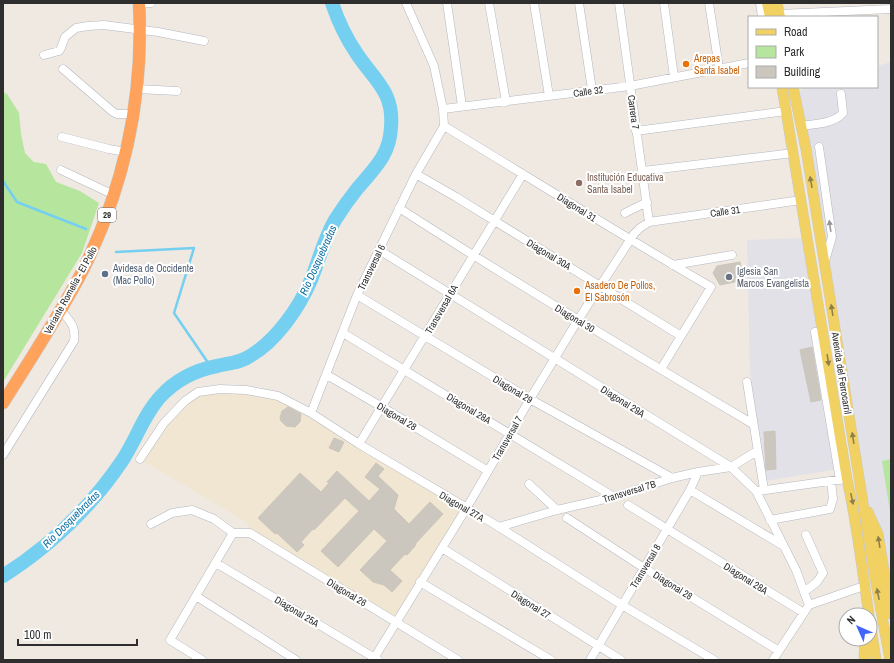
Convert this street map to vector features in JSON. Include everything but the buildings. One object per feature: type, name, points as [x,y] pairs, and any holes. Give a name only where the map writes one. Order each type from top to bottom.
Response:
[{"type":"highway","name":"Variante Romelia - El Pollo","points":[[3,403],[60,310],[90,256],[114,195],[126,152],[134,114],[140,31],[139,4]]},
{"type":"main road","points":[[768,3],[776,16]]},
{"type":"main road","points":[[776,16],[778,3]]},
{"type":"main road","name":"Avenida del Ferrocarril","points":[[782,88],[801,200],[843,479],[856,520],[868,607]]},
{"type":"main road","name":"Avenida del Ferrocarril","points":[[793,88],[801,126],[890,660]]},
{"type":"main road","points":[[863,499],[878,534],[888,580],[891,614]]},
{"type":"main road","points":[[867,600],[867,607]]},
{"type":"main road","points":[[864,660],[865,647]]},
{"type":"main road","points":[[874,647],[876,660]]},
{"type":"street","points":[[139,4],[151,3]]},
{"type":"street","points":[[406,3],[434,66],[443,109],[444,126]]},
{"type":"street","points":[[447,3],[462,106]]},
{"type":"street","points":[[489,3],[506,102]]},
{"type":"street","points":[[534,3],[549,96]]},
{"type":"street","points":[[579,3],[592,90]]},
{"type":"street","name":"Carrera 7","points":[[619,3],[649,222]]},
{"type":"street","points":[[664,3],[674,77]]},
{"type":"street","points":[[709,3],[719,68]]},
{"type":"street","points":[[760,3],[762,16]]},
{"type":"street","points":[[776,16],[891,9]]},
{"type":"street","points":[[44,55],[59,51],[62,48],[65,38],[76,28],[104,25],[140,31],[158,32],[204,41]]},
{"type":"street","name":"Calle 32","points":[[443,109],[630,86],[748,62]]},
{"type":"street","points":[[63,70],[113,112],[117,114],[134,114]]},
{"type":"street","points":[[136,89],[176,91]]},
{"type":"street","points":[[801,126],[835,120],[841,116],[843,113],[841,94]]},
{"type":"street","points":[[636,131],[786,111]]},
{"type":"street","name":"Diagonal 31","points":[[444,126],[630,240],[711,287],[681,336]]},
{"type":"street","name":"Transversal 6","points":[[311,413],[357,295],[416,174],[444,126]]},
{"type":"street","points":[[62,137],[126,152]]},
{"type":"street","points":[[819,147],[832,237],[824,264]]},
{"type":"street","points":[[643,171],[793,153]]},
{"type":"street","points":[[61,170],[114,195]]},
{"type":"street","name":"Diagonal 30A","points":[[416,174],[600,285],[681,336]]},
{"type":"street","name":"Transversal 6A","points":[[359,444],[523,174]]},
{"type":"street","name":"Calle 31","points":[[649,222],[801,200]]},
{"type":"street","points":[[625,213],[647,202]]},
{"type":"street","name":"Diagonal 30","points":[[399,208],[473,256],[753,424]]},
{"type":"street","name":"Transversal 7","points":[[375,659],[396,621],[466,509],[530,398],[578,320],[630,240],[640,228],[649,222]]},
{"type":"street","name":"Diagonal 29A","points":[[380,250],[732,467],[760,491],[770,520],[796,570],[810,604]]},
{"type":"street","points":[[673,265],[732,255]]},
{"type":"street","name":"Diagonal 29","points":[[357,295],[530,398],[672,478]]},
{"type":"street","points":[[3,455],[74,341],[75,331],[72,324],[60,310]]},
{"type":"street","points":[[747,382],[757,451],[760,491],[843,479],[814,332]]},
{"type":"street","name":"Diagonal 28A","points":[[343,333],[614,497]]},
{"type":"street","points":[[661,369],[681,336]]},
{"type":"street","name":"Diagonal 28","points":[[327,375],[488,471]]},
{"type":"street","name":"Diagonal 27A","points":[[140,459],[164,423],[185,401],[198,392],[220,389],[246,390],[278,396],[311,413],[359,444],[466,509],[499,527],[622,605],[714,660]]},
{"type":"street","name":"Transversal 7B","points":[[499,527],[557,510],[614,497],[672,478],[698,472],[732,467],[757,451]]},
{"type":"street","name":"Transversal 8","points":[[590,660],[690,490],[698,472]]},
{"type":"street","points":[[770,520],[830,509],[833,499],[831,481]]},
{"type":"street","points":[[529,484],[557,510]]},
{"type":"street","points":[[690,490],[783,545]]},
{"type":"street","name":"Diagonal 28A","points":[[628,505],[804,613]]},
{"type":"street","points":[[151,524],[172,513],[192,510],[214,520],[233,533],[170,640],[202,660]]},
{"type":"street","name":"Diagonal 28","points":[[567,518],[644,568],[779,651]]},
{"type":"street","name":"Diagonal 26","points":[[233,533],[250,533],[458,660]]},
{"type":"street","points":[[804,592],[817,582],[823,573],[806,535]]},
{"type":"street","name":"Diagonal 27","points":[[442,548],[621,660]]},
{"type":"street","name":"Diagonal 25A","points":[[216,563],[375,659]]},
{"type":"street","points":[[420,582],[551,660]]},
{"type":"street","points":[[773,660],[810,604],[864,586]]},
{"type":"street","points":[[196,596],[296,660]]},
{"type":"shaded area","points":[[891,62],[891,579],[886,581],[863,499],[794,92],[808,88],[878,88],[878,66]]},
{"type":"shaded area","points":[[804,238],[838,469],[765,481],[750,371],[747,240]]},
{"type":"shaded area","points":[[220,389],[278,396],[466,509],[396,621],[250,533],[248,523],[140,459],[185,401]]},
{"type":"green space","points":[[3,92],[7,94],[19,113],[25,153],[34,162],[46,164],[56,182],[80,191],[99,203],[82,253],[3,382]]},
{"type":"green space","points":[[891,459],[891,518],[882,461]]},
{"type":"waterway","name":"Río Dosquebradas","points":[[3,576],[53,539],[83,510],[122,461],[155,403],[167,390],[187,376],[209,368],[238,361],[260,350],[278,333],[300,302],[311,280],[331,227],[351,197],[380,161],[388,146],[390,137],[391,115],[386,96],[382,88],[349,42],[332,3]]},
{"type":"waterway","points":[[3,181],[17,202],[86,229]]},
{"type":"waterway","points":[[116,252],[194,248],[174,313],[211,367]]},
{"type":"place","name":"Arepas Santa Isabel","points":[[686,64]]},
{"type":"place","name":"Institución Educativa Santa Isabel","points":[[579,183]]},
{"type":"place","name":"Avidesa de Occidente (Mac Pollo)","points":[[105,274]]},
{"type":"place","name":"Iglesia San Marcos Evangelista","points":[[729,277]]},
{"type":"place","name":"Asadero De Pollos, El Sabrosón","points":[[577,291]]}]
